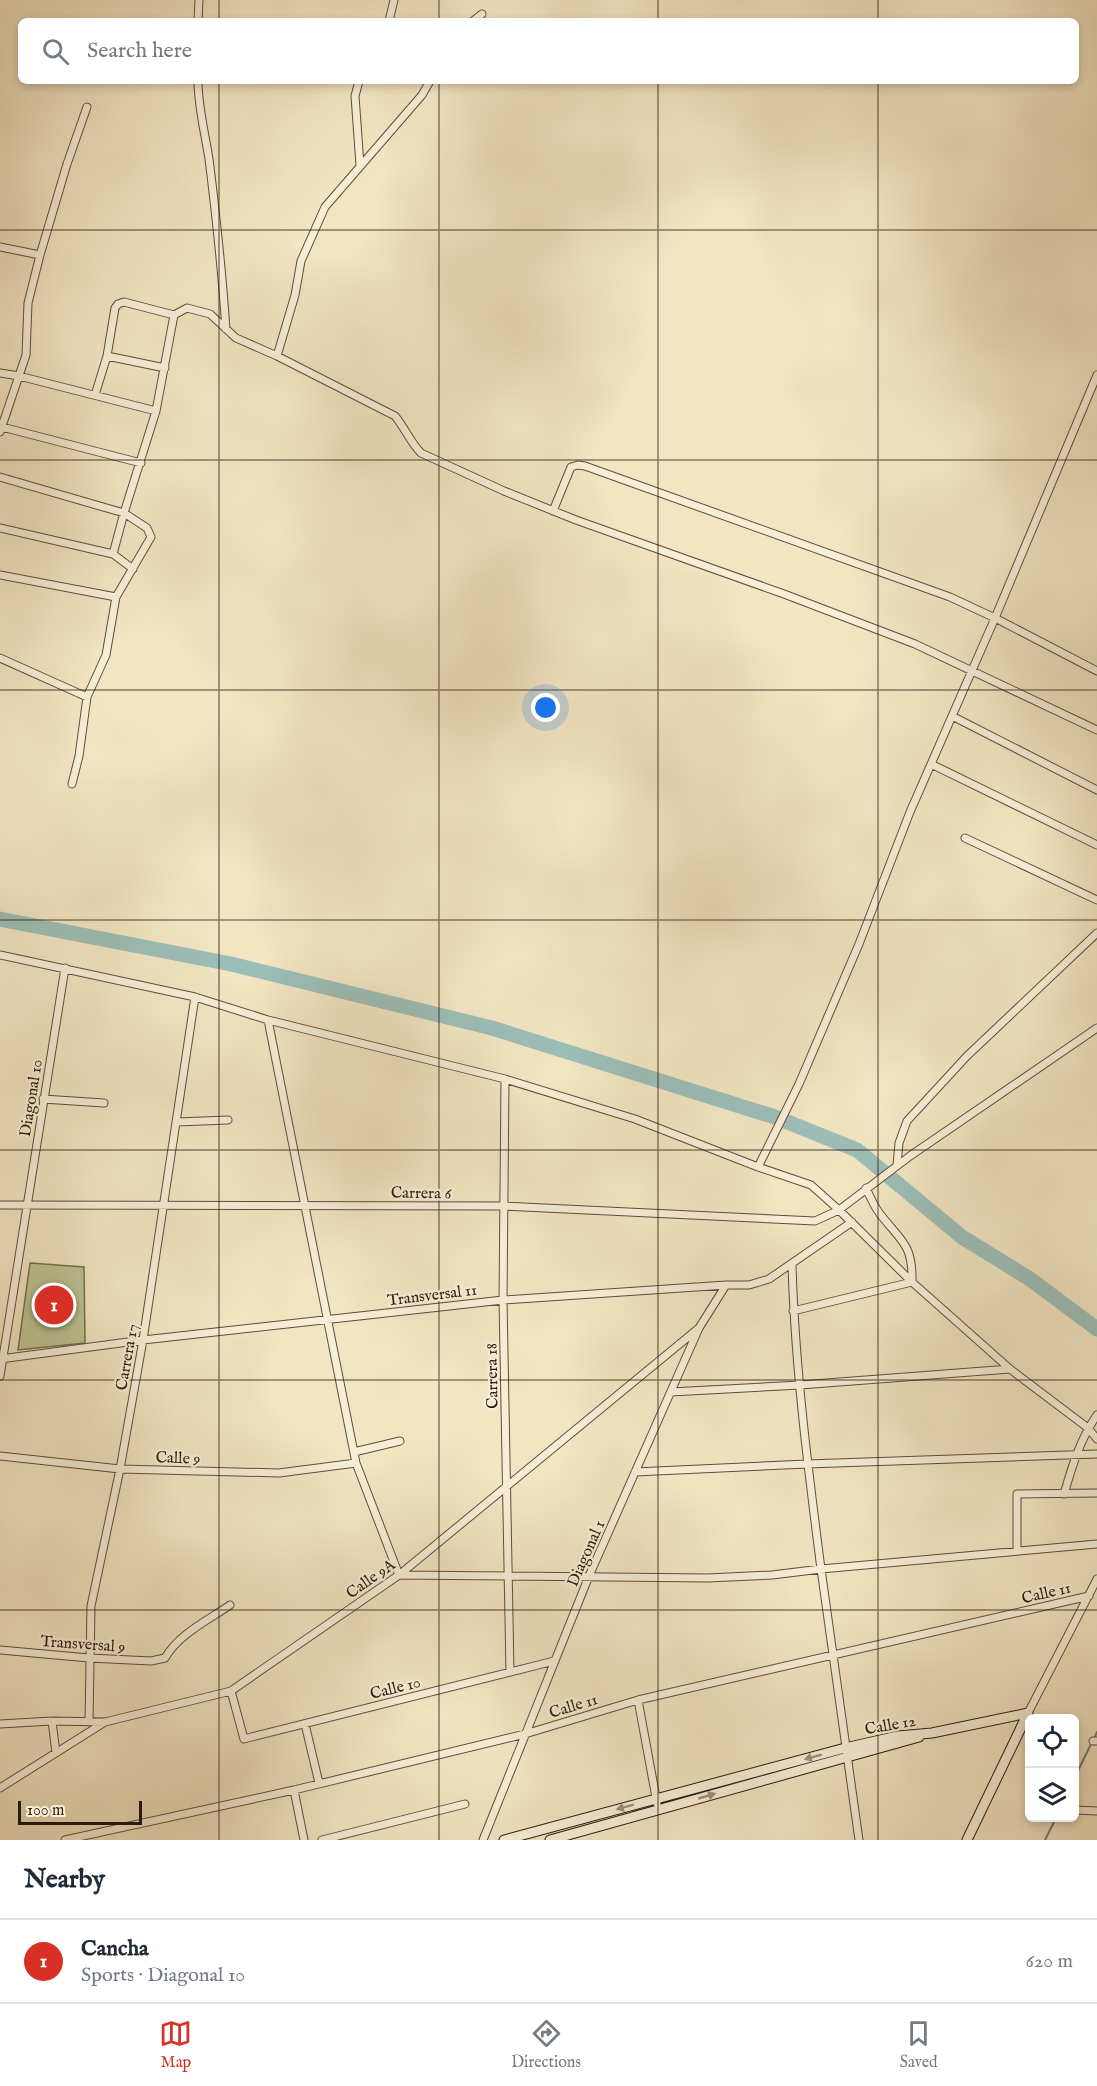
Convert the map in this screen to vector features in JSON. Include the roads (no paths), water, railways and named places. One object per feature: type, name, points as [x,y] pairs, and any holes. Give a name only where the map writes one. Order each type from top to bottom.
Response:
[{"type":"street","points":[[198,18],[199,0]]},
{"type":"street","points":[[390,18],[394,0]]},
{"type":"street","points":[[477,18],[482,14]]},
{"type":"street","points":[[198,84],[219,241],[226,329]]},
{"type":"street","points":[[358,84],[355,96],[360,165]]},
{"type":"street","points":[[277,356],[295,295],[301,261],[325,207],[422,95],[428,84]]},
{"type":"street","points":[[87,107],[67,164],[40,255],[28,303],[26,355],[1,430],[141,463]]},
{"type":"street","points":[[0,247],[40,255]]},
{"type":"street","points":[[95,395],[107,356],[115,308],[118,304],[124,302],[174,315],[186,308],[210,314],[236,338],[277,356],[395,416],[412,444],[421,453],[553,511],[784,594],[915,645],[1097,730]]},
{"type":"street","points":[[113,554],[156,411],[174,315]]},
{"type":"street","points":[[107,356],[165,368]]},
{"type":"street","points":[[0,373],[156,411]]},
{"type":"street","points":[[758,1167],[799,1084],[859,944],[931,764],[996,618],[1097,375]]},
{"type":"street","points":[[553,511],[572,467],[585,466],[940,593],[996,618],[1097,671]]},
{"type":"street","points":[[0,477],[124,513],[147,528],[152,537],[116,597],[106,654],[87,697],[79,756],[72,784]]},
{"type":"street","points":[[0,528],[113,554],[133,568]]},
{"type":"street","points":[[0,575],[116,597]]},
{"type":"street","points":[[0,658],[87,697]]},
{"type":"street","points":[[952,716],[1097,790]]},
{"type":"street","points":[[931,764],[1097,845]]},
{"type":"street","points":[[965,838],[1097,900]]},
{"type":"street","points":[[897,1165],[899,1143],[907,1121],[967,1056],[1097,933]]},
{"type":"street","points":[[0,956],[195,997],[268,1020],[506,1079],[635,1119],[811,1185],[912,1282],[1010,1369],[1088,1428],[1097,1439]]},
{"type":"street","name":"Diagonal 10","points":[[0,1376],[64,968]]},
{"type":"street","name":"Carrera 17","points":[[89,1721],[91,1605],[120,1469],[143,1340],[195,997]]},
{"type":"street","points":[[268,1020],[356,1463],[399,1575],[708,1578],[772,1575],[1097,1544]]},
{"type":"street","name":"Carrera 6","points":[[0,1205],[503,1206],[815,1221],[839,1210],[897,1165],[1097,1029]]},
{"type":"street","name":"Carrera 18","points":[[506,1079],[503,1300],[510,1672]]},
{"type":"street","points":[[43,1099],[104,1103]]},
{"type":"street","points":[[177,1122],[228,1120]]},
{"type":"street","points":[[866,1188],[878,1212],[904,1240],[909,1253],[912,1282]]},
{"type":"street","name":"Transversal 11","points":[[1,1359],[143,1340],[503,1300],[749,1285],[768,1279],[792,1265],[852,1222]]},
{"type":"street","points":[[792,1265],[793,1311],[807,1464],[859,1840]]},
{"type":"street","points":[[793,1311],[912,1282]]},
{"type":"street","name":"Diagonal 1","points":[[483,1840],[589,1576],[699,1328],[726,1285]]},
{"type":"street","name":"Calle 9A","points":[[0,1724],[51,1721],[105,1722],[231,1690],[399,1575],[699,1328]]},
{"type":"street","points":[[671,1392],[1010,1369]]},
{"type":"street","points":[[1064,1494],[1076,1455],[1088,1428],[1097,1415]]},
{"type":"street","points":[[354,1452],[400,1441]]},
{"type":"street","points":[[635,1472],[1097,1454]]},
{"type":"street","name":"Calle 9","points":[[0,1456],[120,1469],[279,1473],[356,1463]]},
{"type":"street","points":[[1017,1550],[1017,1494],[1097,1493]]},
{"type":"street","points":[[967,1840],[1028,1713],[1097,1579]]},
{"type":"street","name":"Calle 11","points":[[65,1840],[294,1790],[525,1734],[638,1700],[1089,1596]]},
{"type":"street","name":"Transversal 9","points":[[0,1650],[89,1659],[151,1661],[165,1658],[180,1639],[230,1605]]},
{"type":"street","name":"Calle 10","points":[[231,1690],[244,1739],[554,1661]]},
{"type":"street","points":[[638,1700],[658,1810]]},
{"type":"street","name":"Calle 12","points":[[550,1840],[658,1810],[898,1736],[932,1733],[1028,1713]]},
{"type":"street","points":[[51,1721],[56,1753]]},
{"type":"street","points":[[0,1788],[105,1722]]},
{"type":"street","points":[[305,1724],[319,1783]]},
{"type":"street","name":"Calle 12","points":[[504,1840],[656,1798],[846,1753]]},
{"type":"street","points":[[294,1790],[304,1840]]},
{"type":"street","points":[[322,1840],[465,1804]]},
{"type":"street","points":[[1079,1810],[1097,1811]]},
{"type":"waterway","points":[[0,919],[231,964],[492,1028],[775,1117],[857,1150],[962,1237],[1030,1279],[1097,1329]]},
{"type":"waterway","points":[[1094,1739],[1097,1732]]},
{"type":"waterway","points":[[1079,1769],[1091,1744]]},
{"type":"waterway","points":[[1045,1840],[1054,1822]]},
{"type":"place","name":"Cancha","points":[[54,1305]]}]
